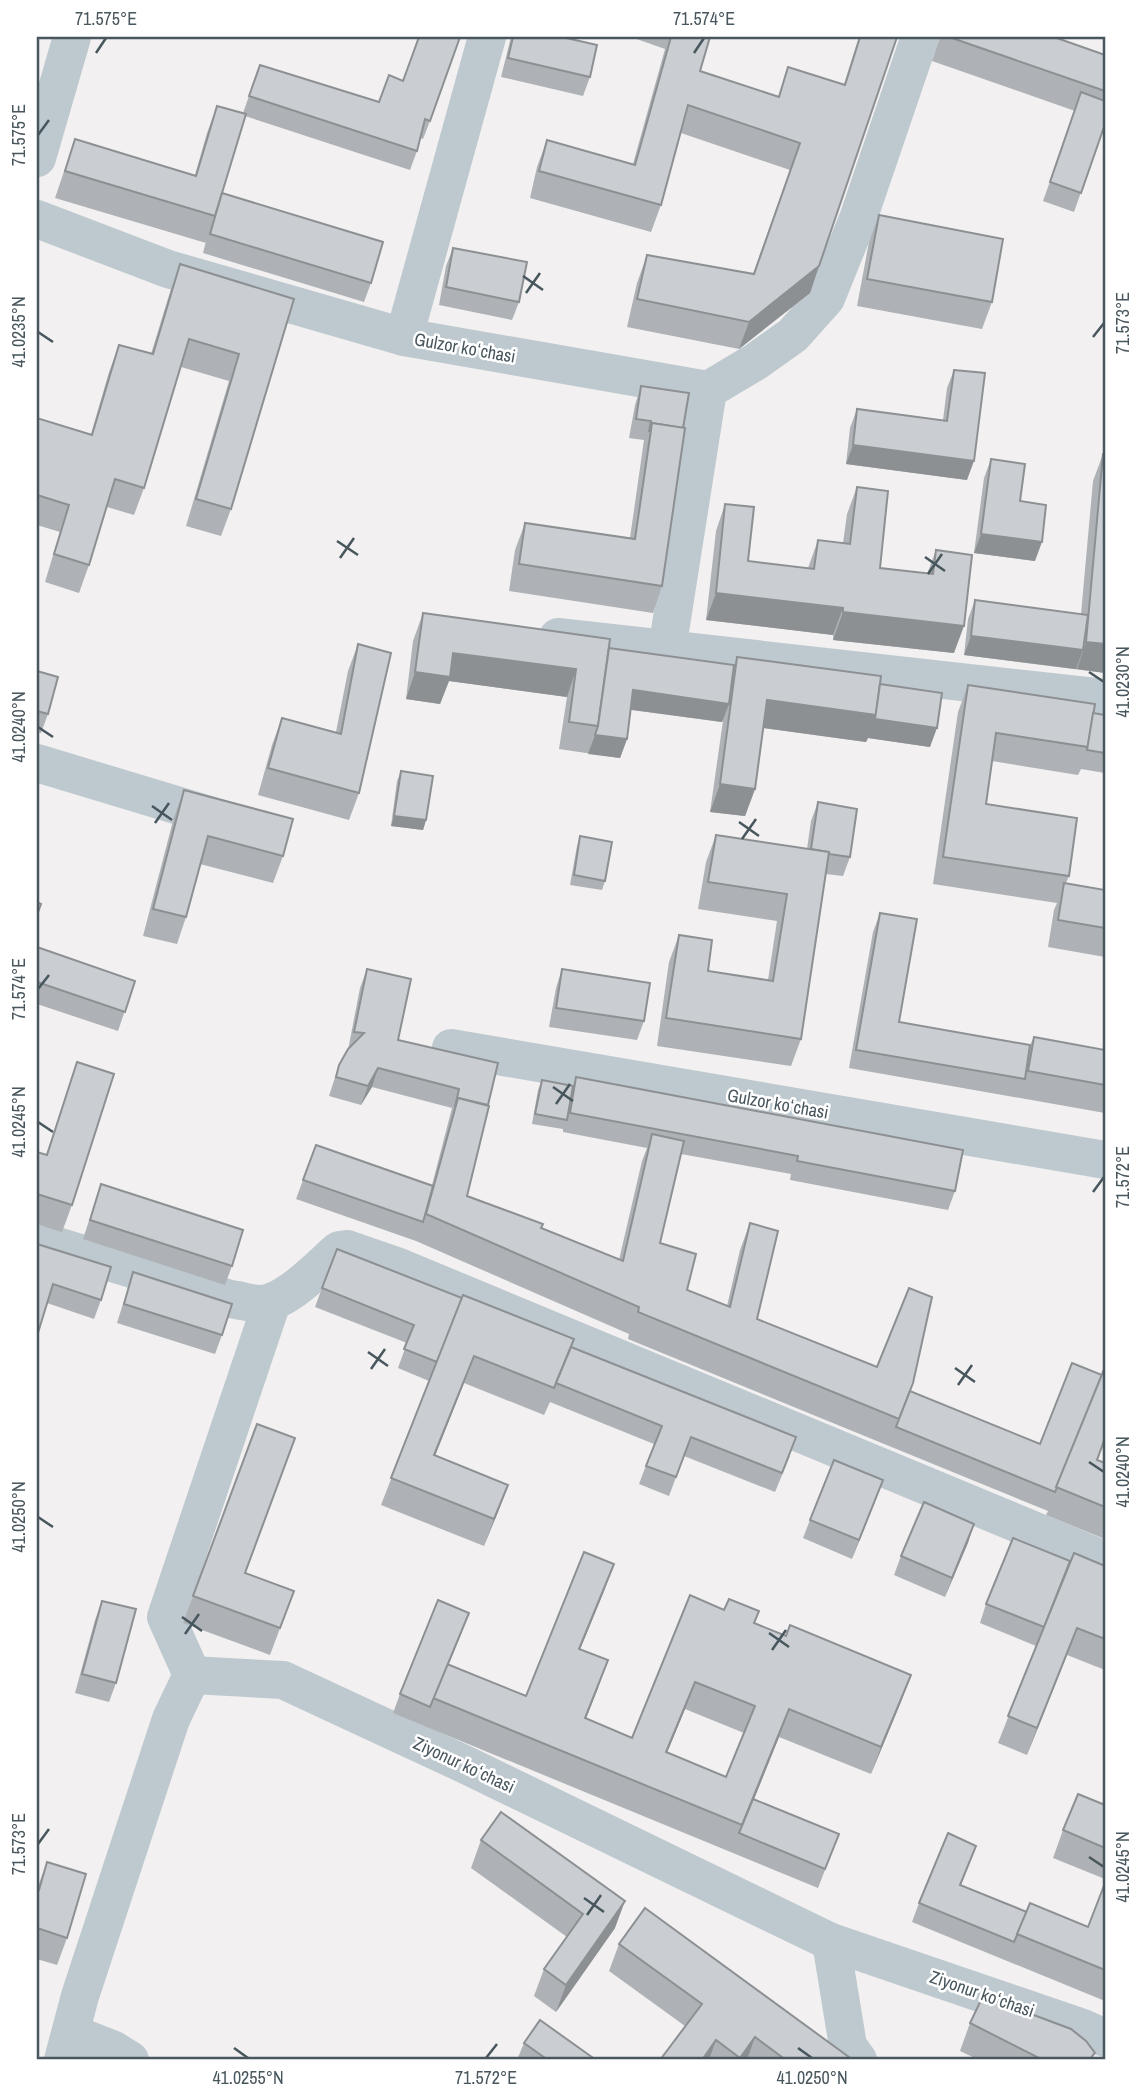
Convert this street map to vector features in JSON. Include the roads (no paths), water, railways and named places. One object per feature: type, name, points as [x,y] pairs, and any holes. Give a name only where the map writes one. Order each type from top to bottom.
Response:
[{"type":"street","points":[[37,158],[72,37]]},
{"type":"street","name":"Gulzor koʻchasi","points":[[487,37],[404,337],[708,390]]},
{"type":"street","points":[[667,650],[708,390],[793,335],[826,299],[858,219],[920,37]]},
{"type":"street","points":[[37,219],[168,269],[404,337]]},
{"type":"street","points":[[530,633],[1105,698]]},
{"type":"street","points":[[37,763],[257,829]]},
{"type":"street","name":"Gulzor koʻchasi","points":[[451,1048],[1105,1160]]},
{"type":"street","points":[[37,1240],[230,1299],[258,1304],[272,1302],[288,1293],[338,1250],[347,1249],[425,1278],[1105,1560]]},
{"type":"street","points":[[130,2060],[114,2050],[67,2047],[80,1996],[171,1719],[192,1675],[166,1617],[272,1302]]},
{"type":"street","name":"Ziyonur koʻchasi","points":[[192,1675],[283,1680],[466,1765],[831,1942],[1105,2038]]},
{"type":"street","points":[[831,1942],[848,2046],[858,2060]]}]
